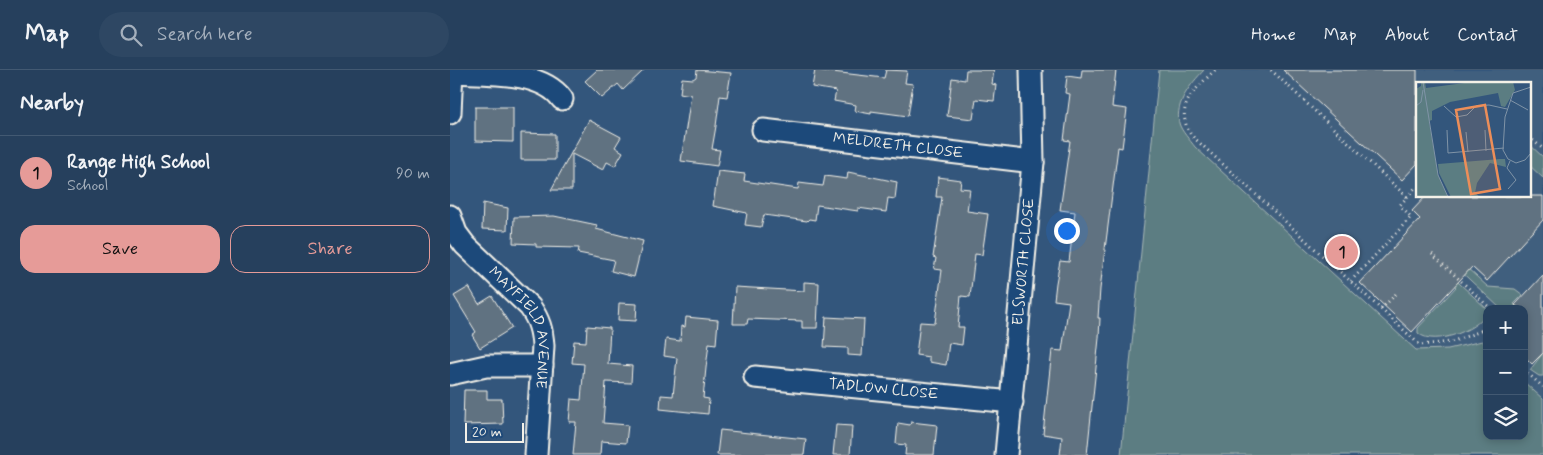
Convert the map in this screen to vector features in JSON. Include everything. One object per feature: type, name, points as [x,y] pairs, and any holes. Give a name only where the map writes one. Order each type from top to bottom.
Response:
[{"type":"street","name":"ELSWORTH CLOSE","points":[[1006,455],[1033,162],[1031,70]]},
{"type":"street","points":[[450,113],[452,71],[525,77],[554,88],[562,98]]},
{"type":"street","name":"MELDRETH CLOSE","points":[[763,130],[1033,162]]},
{"type":"street","name":"MAYFIELD AVENUE","points":[[450,216],[456,233],[465,245],[530,307],[538,318],[542,329],[542,366],[536,455]]},
{"type":"street","points":[[450,374],[486,366],[542,366]]},
{"type":"street","name":"TADLOW CLOSE","points":[[755,377],[1012,402]]},
{"type":"path","points":[[1215,70],[1187,102],[1184,112],[1184,123],[1191,136],[1420,345],[1451,342],[1483,329]]},
{"type":"path","points":[[1271,70],[1406,197]]},
{"type":"path","points":[[1530,138],[1543,149]]},
{"type":"path","points":[[1351,280],[1411,217],[1400,205],[1416,187]]},
{"type":"path","points":[[1432,254],[1487,305]]},
{"type":"path","points":[[1381,309],[1398,292]]},
{"type":"path","points":[[1528,374],[1543,387]]},
{"type":"shaded area","points":[[1159,70],[1543,70],[1543,455],[1121,455]]},
{"type":"green space","points":[[1159,70],[1204,70],[1189,87],[1179,108],[1178,115],[1182,129],[1195,147],[1416,350],[1448,349],[1483,342],[1483,440],[1528,440],[1528,386],[1543,399],[1543,455],[1121,455]]},
{"type":"green space","points":[[1530,145],[1543,157],[1543,178],[1530,166]]},
{"type":"green space","points":[[1443,246],[1488,287],[1515,289],[1523,295],[1515,305],[1497,305],[1439,251]]},
{"type":"green space","points":[[1432,258],[1483,305],[1483,317],[1478,323],[1458,334],[1446,337],[1425,337],[1418,333],[1418,328],[1456,287],[1428,261]]},
{"type":"green space","points":[[1543,353],[1543,376],[1539,376],[1530,370]]},
{"type":"building","points":[[597,70],[644,70],[623,90],[618,84],[602,98],[585,81]]},
{"type":"building","points":[[697,70],[731,73],[727,97],[720,96],[712,149],[720,150],[717,166],[681,161],[691,95],[680,93],[682,78],[693,79],[696,77]]},
{"type":"building","points":[[815,70],[884,78],[886,70],[907,71],[905,83],[913,84],[908,116],[871,111],[871,114],[855,111],[856,105],[834,101],[836,91],[812,87]]},
{"type":"building","points":[[966,70],[994,70],[992,84],[996,85],[994,101],[976,99],[973,119],[947,116],[952,78],[965,80]]},
{"type":"building","points":[[1082,70],[1116,70],[1112,107],[1127,109],[1122,148],[1118,147],[1100,289],[1099,338],[1087,455],[1060,455],[1062,437],[1043,434],[1052,350],[1062,351],[1069,302],[1054,300],[1056,283],[1060,261],[1069,262],[1075,212],[1060,210],[1070,141],[1064,140],[1070,94],[1065,93],[1067,76],[1081,78]]},
{"type":"building","points":[[1283,70],[1417,70],[1416,165],[1402,180]]},
{"type":"building","points":[[475,107],[513,107],[513,142],[475,141]]},
{"type":"building","points":[[589,120],[621,137],[615,147],[623,152],[615,166],[607,162],[603,170],[572,154],[572,190],[551,190]]},
{"type":"building","points":[[521,133],[555,134],[555,160],[521,160]]},
{"type":"building","points":[[718,171],[745,174],[744,181],[798,189],[799,183],[823,186],[825,176],[847,179],[848,172],[897,182],[895,199],[888,198],[886,212],[858,208],[858,211],[817,205],[815,220],[809,219],[807,221],[764,215],[761,227],[745,225],[747,213],[713,206]]},
{"type":"building","points":[[938,177],[961,180],[960,188],[970,189],[967,211],[988,214],[982,255],[975,254],[970,297],[961,296],[958,327],[964,327],[962,345],[949,343],[946,365],[929,362],[929,357],[916,355],[920,322],[935,323],[942,270],[934,269],[936,258],[933,257],[942,197],[936,197]]},
{"type":"building","points":[[1530,196],[1543,196],[1543,220],[1487,281],[1472,267],[1412,332],[1360,283],[1420,219],[1412,211],[1424,198],[1530,198]]},
{"type":"building","points":[[483,203],[508,208],[507,230],[482,229]]},
{"type":"building","points":[[554,216],[597,225],[596,229],[643,241],[634,277],[611,271],[614,260],[578,253],[579,248],[536,247],[536,244],[513,243],[514,217]]},
{"type":"building","points":[[1543,275],[1543,353],[1532,364],[1528,360],[1528,305],[1515,305]]},
{"type":"building","points":[[804,282],[819,283],[817,328],[802,328],[802,321],[748,319],[747,324],[733,324],[735,287],[804,291]]},
{"type":"building","points":[[469,287],[479,304],[492,296],[512,328],[480,348],[472,335],[476,332],[454,296]]},
{"type":"building","points":[[619,303],[637,304],[636,321],[618,320]]},
{"type":"building","points":[[686,317],[718,320],[716,344],[709,343],[706,368],[703,398],[709,399],[708,414],[660,409],[661,395],[673,396],[677,358],[664,356],[666,339],[680,341],[681,326],[685,327]]},
{"type":"building","points":[[826,317],[864,319],[862,356],[848,355],[848,348],[824,347]]},
{"type":"building","points":[[587,326],[610,328],[608,364],[632,366],[631,383],[606,382],[603,423],[628,425],[626,443],[601,441],[600,455],[573,455],[576,422],[569,422],[571,399],[581,400],[584,364],[572,363],[574,341],[586,342]]},
{"type":"building","points":[[464,390],[487,390],[487,399],[502,399],[503,424],[463,425]]},
{"type":"building","points":[[911,422],[937,425],[934,455],[905,455],[906,445],[896,444],[898,423],[910,425]]},
{"type":"building","points":[[836,425],[852,426],[850,455],[833,455]]},
{"type":"building","points":[[720,430],[806,439],[804,455],[717,455]]},
{"type":"place","name":"Range High School","points":[[1342,252]]}]
